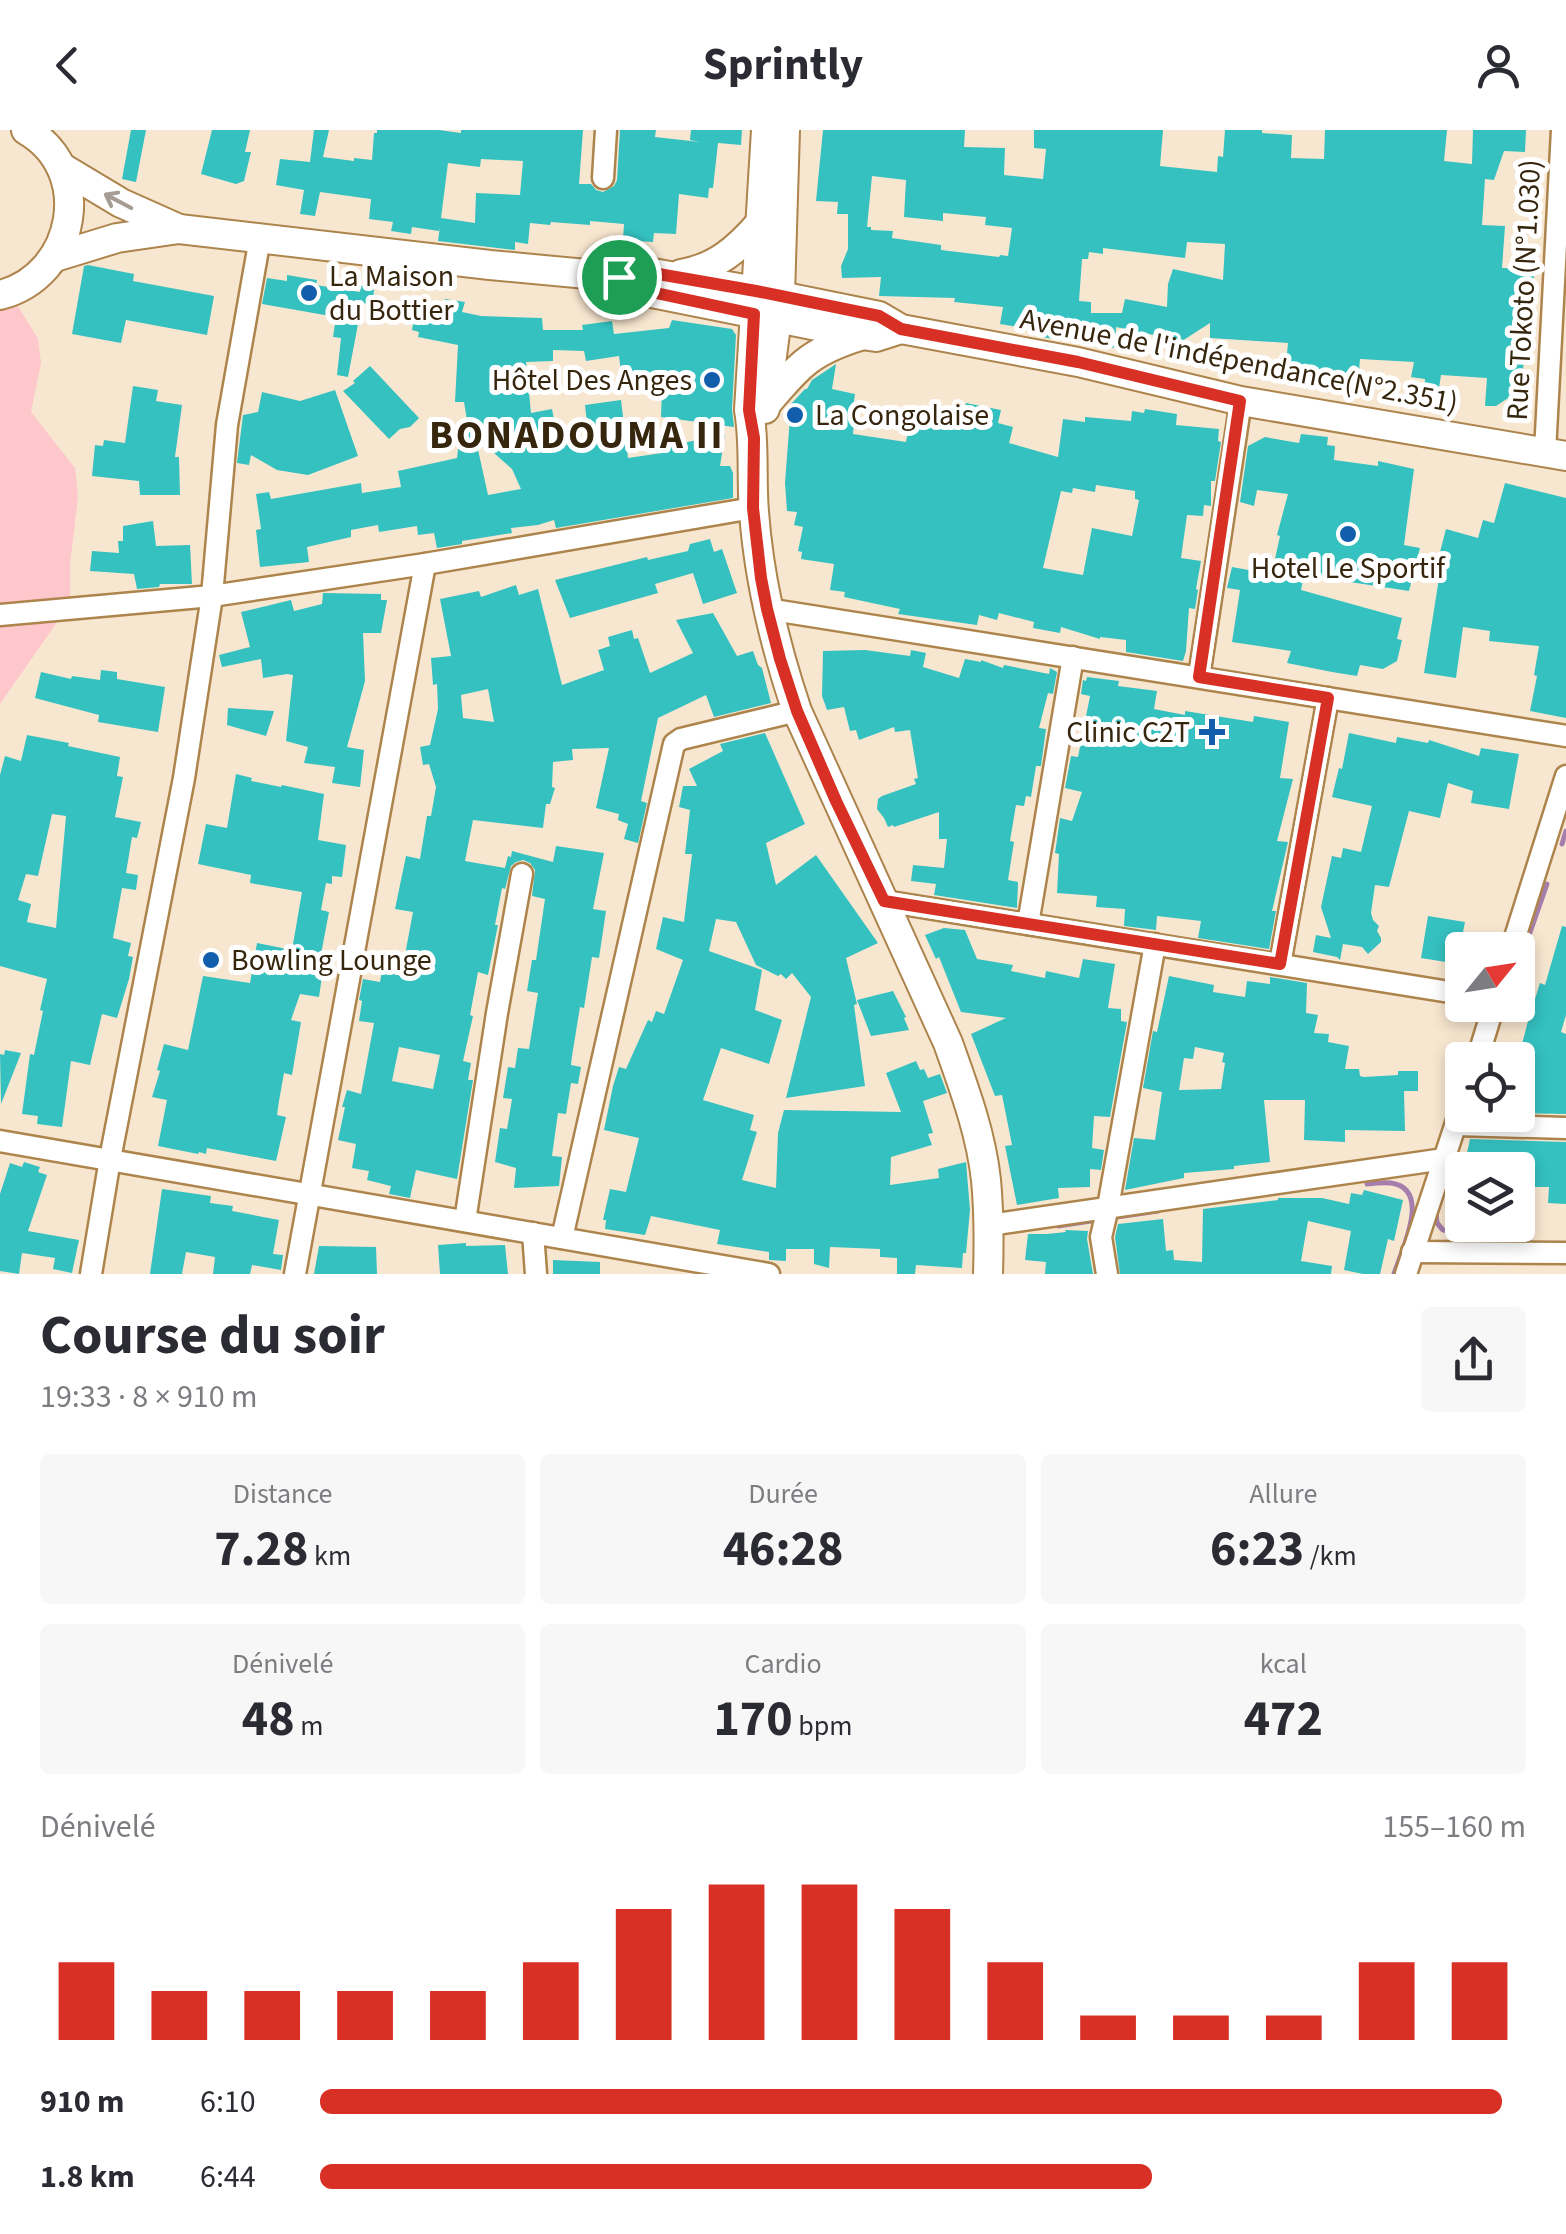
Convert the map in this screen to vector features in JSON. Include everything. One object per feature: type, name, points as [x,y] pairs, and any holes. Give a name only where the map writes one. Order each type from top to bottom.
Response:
[{"type":"main road","name":"Avenue de l'indépendance(N°2.351)","points":[[26,130],[49,149],[61,167],[121,203],[179,229]]},
{"type":"main road","points":[[754,438],[766,404],[767,305],[761,222],[766,130]]},
{"type":"main road","points":[[785,130],[767,305],[749,410],[761,578],[797,711],[948,1044],[963,1086],[986,1176],[988,1274]]},
{"type":"main road","points":[[0,296],[28,284],[56,257],[68,228],[69,195],[61,167]]},
{"type":"main road","points":[[669,276],[694,272],[722,259],[761,222]]},
{"type":"main road","name":"Avenue de l'indépendance(N°2.351)","points":[[56,257],[117,238],[179,229],[619,277],[647,272],[862,335],[876,337],[901,329]]},
{"type":"main road","name":"Avenue de l'indépendance(N°2.351)","points":[[619,277],[642,290],[879,316],[901,329],[1078,362],[1240,401],[1556,454]]},
{"type":"main road","points":[[766,404],[805,360],[822,349],[862,335]]},
{"type":"street","points":[[602,178],[606,130]]},
{"type":"street","name":"Rue Tokoto (N°1.030)","points":[[1556,454],[1562,130]]},
{"type":"street","points":[[90,1274],[184,778],[212,596],[227,426],[260,238]]},
{"type":"street","points":[[1199,677],[1240,401]]},
{"type":"street","points":[[0,615],[212,596],[753,508]]},
{"type":"street","points":[[295,1274],[425,564]]},
{"type":"street","points":[[767,609],[1566,736]]},
{"type":"street","points":[[1028,924],[1073,658]]},
{"type":"street","points":[[1280,964],[1328,698]]},
{"type":"street","points":[[562,1238],[674,744],[682,738],[797,711]]},
{"type":"street","points":[[1517,932],[1566,776]]},
{"type":"street","points":[[465,1221],[522,874]]},
{"type":"street","points":[[884,901],[1445,991]]},
{"type":"street","points":[[1106,1274],[1101,1237],[1155,944]]},
{"type":"street","points":[[1535,1124],[1566,1128]]},
{"type":"street","points":[[1406,1274],[1454,1132]]},
{"type":"street","points":[[0,1140],[769,1274]]},
{"type":"street","points":[[990,1225],[1444,1159]]},
{"type":"street","points":[[533,1233],[536,1274]]},
{"type":"street","points":[[1412,1252],[1566,1253]]},
{"type":"shaded area","points":[[10,293],[38,339],[41,363],[31,412],[75,468],[78,496],[70,596],[60,618],[0,704],[0,295]]},
{"type":"building","points":[[131,130],[146,130],[136,182],[122,179]]},
{"type":"building","points":[[212,130],[250,130],[245,152],[251,152],[244,181],[236,184],[201,174]]},
{"type":"building","points":[[314,130],[329,130],[323,157],[354,161],[372,160],[377,130],[583,130],[579,184],[591,184],[603,192],[617,180],[620,130],[656,130],[655,137],[700,142],[690,140],[691,130],[742,130],[741,145],[718,143],[713,188],[709,188],[708,198],[679,194],[676,234],[654,233],[653,242],[623,240],[624,224],[590,221],[590,225],[530,223],[528,244],[515,242],[515,250],[438,241],[440,226],[439,231],[412,227],[411,234],[391,231],[393,222],[369,219],[371,199],[320,192],[315,216],[300,214],[304,190],[276,185],[280,159],[310,162]],"holes":[[[481,159],[523,161],[520,195],[476,193],[475,223],[441,218],[448,163],[480,167]]]},
{"type":"building","points":[[823,130],[965,130],[964,147],[1005,148],[1004,175],[1043,179],[1046,149],[1034,148],[1034,130],[1163,130],[1160,166],[1217,172],[1218,156],[1223,157],[1225,130],[1292,135],[1291,158],[1324,159],[1325,130],[1447,130],[1444,161],[1472,164],[1473,130],[1526,130],[1525,152],[1504,151],[1494,180],[1485,179],[1482,225],[1505,226],[1502,268],[1534,269],[1533,297],[1527,303],[1522,389],[1496,406],[1485,406],[1487,378],[1441,375],[1437,402],[1423,400],[1425,379],[1411,377],[1414,362],[1360,359],[1358,385],[1302,380],[1302,375],[1289,374],[1288,343],[1210,338],[1210,323],[1182,341],[1116,327],[1115,348],[1041,337],[1041,331],[1000,324],[1003,307],[954,302],[955,298],[879,296],[881,277],[842,278],[841,266],[848,249],[848,214],[837,214],[838,202],[816,201]],"holes":[[[872,176],[906,180],[904,217],[943,221],[943,213],[986,217],[985,225],[1012,228],[1008,256],[941,250],[941,245],[892,238],[893,231],[871,230],[867,227]],[[1187,242],[1225,244],[1223,280],[1173,269],[1167,307],[1125,299],[1122,313],[1091,313],[1091,302],[1079,301],[1082,259],[1088,259],[1089,252],[1103,254],[1103,248],[1185,258]]]},
{"type":"building","points":[[84,266],[134,274],[133,281],[214,296],[207,335],[126,320],[121,343],[72,334]]},
{"type":"building","points":[[287,275],[317,280],[316,285],[360,292],[361,285],[374,288],[373,305],[362,303],[348,377],[337,375],[341,338],[333,337],[336,317],[262,304],[267,278],[287,281]]},
{"type":"building","points":[[445,299],[465,302],[462,312],[481,316],[542,318],[543,330],[583,330],[582,325],[612,321],[614,334],[669,328],[672,320],[732,329],[736,335],[734,427],[661,417],[662,389],[626,390],[619,356],[586,361],[584,351],[553,350],[553,361],[526,362],[531,413],[552,409],[559,445],[589,441],[585,405],[621,400],[628,458],[662,453],[661,447],[725,435],[720,466],[730,466],[733,473],[733,498],[556,528],[554,520],[437,548],[434,533],[418,535],[417,526],[379,532],[378,525],[351,530],[351,537],[307,547],[309,562],[260,567],[256,530],[261,529],[256,494],[269,492],[271,499],[361,483],[362,493],[401,487],[398,471],[457,458],[460,431],[468,426],[464,402],[455,402],[458,345],[418,337],[419,332],[412,330],[416,307],[442,312]],"holes":[[[475,436],[512,469],[521,489],[488,495]]]},
{"type":"building","points":[[836,364],[832,389],[855,394],[853,434],[906,442],[915,406],[962,416],[966,403],[1001,410],[998,423],[1013,427],[1009,443],[1058,457],[1063,419],[1131,421],[1132,411],[1144,413],[1145,409],[1177,414],[1176,425],[1219,429],[1221,442],[1215,481],[1211,481],[1211,506],[1204,505],[1203,516],[1187,515],[1181,558],[1201,561],[1195,609],[1189,608],[1183,661],[1126,652],[1126,640],[1100,639],[1061,627],[1060,633],[1033,628],[1034,622],[999,613],[997,620],[979,615],[977,625],[898,614],[900,609],[844,597],[845,592],[830,590],[834,564],[801,559],[802,552],[798,551],[803,527],[794,525],[797,512],[787,511],[785,483],[791,404],[812,380]],"holes":[[[1096,485],[1135,491],[1135,499],[1139,500],[1132,536],[1092,528],[1083,575],[1043,568],[1061,491],[1072,493],[1073,488],[1095,492]]]},
{"type":"building","points":[[370,366],[419,418],[389,439],[343,391]]},
{"type":"building","points":[[133,386],[158,390],[156,401],[182,405],[175,457],[179,457],[180,495],[140,495],[139,481],[92,476],[95,445],[103,446],[104,440],[125,443]]},
{"type":"building","points":[[335,390],[358,456],[308,475],[277,470],[251,455],[249,465],[237,463],[243,415],[258,412],[262,392],[300,401]]},
{"type":"building","points":[[1301,434],[1328,437],[1327,445],[1335,446],[1334,460],[1378,466],[1378,461],[1414,469],[1404,545],[1420,548],[1409,591],[1304,575],[1301,590],[1402,618],[1397,661],[1383,669],[1360,665],[1357,676],[1332,672],[1287,663],[1291,651],[1232,642],[1240,590],[1227,588],[1232,567],[1254,571],[1255,564],[1273,568],[1288,494],[1257,490],[1254,506],[1240,502],[1248,446],[1265,437],[1299,443]]},
{"type":"building","points":[[1505,483],[1566,498],[1566,718],[1530,711],[1539,646],[1489,641],[1490,631],[1463,627],[1456,678],[1424,673],[1446,529],[1478,538],[1483,520],[1494,523]]},
{"type":"building","points":[[153,521],[156,546],[190,545],[192,584],[137,589],[134,574],[90,571],[92,551],[119,553],[123,526]]},
{"type":"building","points":[[710,539],[714,552],[722,549],[737,593],[703,604],[693,573],[655,584],[658,593],[570,618],[555,580],[688,551],[690,544]]},
{"type":"building","points":[[516,585],[519,595],[538,589],[562,685],[604,670],[598,650],[610,646],[608,637],[632,630],[650,673],[693,653],[676,620],[713,613],[737,656],[753,651],[771,703],[714,717],[706,695],[658,718],[641,801],[647,803],[638,843],[624,839],[628,824],[618,820],[619,814],[596,808],[609,748],[572,749],[573,760],[553,762],[555,788],[550,804],[546,804],[543,828],[473,820],[465,861],[505,868],[512,851],[553,862],[556,846],[604,853],[593,909],[606,911],[599,958],[592,957],[571,1065],[581,1067],[578,1084],[571,1083],[566,1114],[558,1113],[552,1156],[562,1157],[559,1186],[514,1188],[516,1168],[495,1162],[500,1128],[507,1129],[512,1099],[503,1098],[508,1067],[515,1068],[518,1048],[529,1049],[538,993],[527,991],[545,899],[532,896],[535,870],[530,863],[516,862],[511,866],[505,889],[502,888],[488,975],[478,972],[463,1061],[471,1063],[468,1080],[473,1080],[457,1179],[416,1170],[410,1198],[389,1194],[391,1186],[367,1180],[369,1171],[352,1168],[356,1144],[338,1140],[347,1090],[361,1094],[374,1023],[359,1021],[363,979],[380,982],[382,971],[401,976],[413,912],[395,909],[406,856],[420,859],[436,787],[429,764],[423,765],[420,747],[430,745],[438,709],[431,658],[451,656],[440,599],[479,591],[481,597]],"holes":[[[488,689],[494,722],[463,718],[461,695]],[[399,1047],[440,1055],[433,1089],[392,1081]]]},
{"type":"building","points":[[323,593],[381,594],[381,600],[387,600],[381,633],[363,633],[365,681],[347,747],[364,750],[360,787],[332,783],[335,767],[304,763],[308,747],[286,741],[293,675],[263,678],[261,659],[222,667],[219,655],[250,647],[241,612],[291,600],[294,611],[322,604]]},
{"type":"building","points":[[865,650],[910,656],[911,650],[926,653],[923,667],[959,678],[965,659],[1003,668],[1004,665],[1049,674],[1050,668],[1057,672],[1039,728],[1046,729],[1041,766],[1036,766],[1031,797],[1026,796],[1024,806],[1016,805],[1008,880],[1018,882],[1017,908],[934,895],[936,884],[911,881],[913,865],[944,868],[947,839],[939,839],[939,812],[888,827],[877,809],[882,796],[916,784],[910,730],[895,732],[894,727],[859,740],[856,730],[850,731],[844,707],[827,710],[822,696],[823,651]]},
{"type":"building","points":[[101,670],[117,672],[117,679],[165,687],[158,732],[98,722],[99,715],[35,698],[41,672],[100,680]]},
{"type":"building","points":[[1087,677],[1157,691],[1154,709],[1253,722],[1254,716],[1289,722],[1280,778],[1293,779],[1277,841],[1288,842],[1272,911],[1276,911],[1269,949],[1198,938],[1201,921],[1157,916],[1156,930],[1124,926],[1125,909],[1096,907],[1097,896],[1057,893],[1059,854],[1055,853],[1060,818],[1072,821],[1082,792],[1065,788],[1071,756],[1078,757],[1090,696],[1081,694]]},
{"type":"building","points":[[228,708],[274,711],[266,736],[227,725]]},
{"type":"building","points":[[765,733],[805,824],[766,843],[776,885],[816,855],[878,943],[846,958],[857,1004],[854,1005],[865,1086],[786,1098],[811,997],[792,973],[786,979],[756,965],[736,922],[716,919],[709,951],[762,970],[755,1010],[782,1020],[769,1064],[721,1048],[703,1100],[754,1115],[750,1130],[757,1132],[742,1180],[776,1188],[778,1133],[784,1110],[901,1112],[886,1073],[916,1061],[928,1078],[940,1074],[947,1093],[923,1101],[933,1133],[928,1134],[932,1145],[891,1157],[890,1185],[939,1178],[938,1169],[966,1162],[970,1210],[962,1268],[916,1265],[915,1274],[897,1274],[897,1258],[880,1257],[880,1249],[830,1247],[829,1268],[814,1264],[814,1249],[786,1249],[786,1261],[769,1260],[769,1252],[717,1244],[720,1230],[651,1216],[645,1235],[605,1229],[603,1220],[610,1189],[626,1192],[639,1138],[604,1130],[613,1086],[619,1067],[626,1069],[648,1020],[652,1022],[656,1011],[664,1014],[683,960],[656,949],[663,917],[684,922],[692,854],[685,854],[690,810],[679,807],[683,786],[697,786],[689,769],[723,751],[720,744]]},
{"type":"building","points":[[1349,733],[1396,743],[1397,737],[1428,743],[1429,740],[1479,756],[1481,748],[1519,754],[1509,809],[1471,803],[1473,791],[1448,783],[1440,818],[1409,811],[1389,887],[1375,885],[1371,913],[1379,926],[1381,942],[1368,954],[1362,947],[1343,944],[1340,960],[1313,952],[1316,935],[1331,938],[1321,907],[1332,856],[1341,858],[1343,848],[1361,852],[1372,806],[1332,797]]},
{"type":"building","points":[[27,735],[120,757],[117,776],[123,777],[115,817],[141,822],[137,838],[132,837],[126,873],[138,875],[136,890],[122,888],[113,938],[131,943],[129,979],[117,1018],[102,1014],[90,1065],[71,1061],[62,1127],[37,1124],[38,1116],[22,1114],[30,1054],[34,1055],[47,979],[0,966],[0,775],[5,756],[21,761]],"holes":[[[52,814],[66,816],[56,928],[27,922],[31,904],[18,900],[26,874],[38,876]]]},
{"type":"building","points":[[236,774],[252,778],[251,781],[324,794],[318,840],[346,845],[342,877],[332,876],[332,884],[326,883],[321,910],[329,912],[321,954],[325,955],[319,997],[300,994],[291,1020],[301,1022],[292,1075],[284,1073],[277,1115],[286,1117],[276,1161],[207,1148],[206,1154],[198,1154],[158,1146],[167,1100],[152,1097],[164,1044],[188,1050],[203,976],[250,983],[257,943],[292,950],[302,892],[250,883],[251,875],[198,864],[206,824],[227,828]]},
{"type":"building","points":[[1428,916],[1465,922],[1463,932],[1445,932],[1445,962],[1421,958]]},
{"type":"building","points":[[1562,926],[1566,927],[1566,1015],[1561,1032],[1566,1034],[1566,1114],[1535,1113],[1535,1042],[1523,1042],[1528,1022],[1535,1022],[1540,983],[1545,985]]},
{"type":"building","points":[[944,928],[965,930],[977,959],[1013,965],[1011,971],[1045,978],[1046,971],[1079,978],[1083,959],[1115,964],[1108,1008],[1121,1009],[1121,1021],[1127,1022],[1110,1117],[1094,1116],[1092,1148],[1104,1150],[1101,1170],[1090,1169],[1090,1187],[1058,1188],[1059,1198],[1017,1205],[1005,1146],[1012,1145],[1002,1095],[995,1096],[971,1034],[1006,1018],[961,1012],[939,957],[936,959],[925,935]]},
{"type":"building","points":[[1169,976],[1214,985],[1213,992],[1245,997],[1247,981],[1270,984],[1270,977],[1307,983],[1306,1013],[1318,1015],[1314,1033],[1329,1034],[1328,1042],[1349,1046],[1345,1069],[1359,1069],[1364,1077],[1418,1071],[1418,1091],[1404,1091],[1405,1131],[1345,1130],[1345,1142],[1304,1140],[1305,1100],[1264,1100],[1270,1162],[1184,1173],[1184,1178],[1125,1190],[1134,1138],[1155,1140],[1162,1092],[1143,1088],[1153,1031],[1157,1032]],"holes":[[[1195,1047],[1224,1053],[1221,1089],[1179,1090],[1184,1058],[1193,1059]]]},
{"type":"building","points":[[893,991],[909,1030],[871,1036],[857,1000]]},
{"type":"building","points":[[5,1050],[21,1053],[1,1104],[0,1054],[4,1055]]},
{"type":"building","points":[[1470,1139],[1566,1142],[1566,1204],[1548,1203],[1549,1187],[1535,1187],[1535,1152],[1467,1152]]},
{"type":"building","points":[[24,1162],[40,1167],[38,1172],[47,1175],[28,1231],[79,1240],[72,1273],[53,1269],[55,1258],[22,1253],[19,1274],[0,1271],[0,1194],[10,1163],[22,1167]]},
{"type":"building","points":[[162,1189],[211,1196],[210,1203],[233,1206],[232,1211],[279,1220],[273,1254],[283,1255],[281,1270],[252,1265],[250,1274],[213,1274],[215,1257],[186,1252],[182,1274],[150,1274]]},
{"type":"building","points":[[1364,1190],[1403,1200],[1394,1241],[1388,1239],[1380,1274],[1344,1270],[1351,1231],[1308,1221],[1301,1261],[1332,1266],[1331,1274],[1120,1274],[1115,1237],[1118,1224],[1163,1219],[1166,1251],[1173,1250],[1174,1260],[1202,1262],[1203,1209],[1278,1198],[1322,1198],[1349,1204],[1351,1193],[1362,1195]]},
{"type":"building","points":[[1088,1231],[1093,1274],[1045,1274],[1046,1262],[1025,1260],[1028,1234]]},
{"type":"building","points":[[438,1245],[505,1245],[508,1274],[440,1274]]},
{"type":"building","points":[[319,1246],[376,1247],[377,1274],[314,1274]]},
{"type":"building","points":[[553,1260],[600,1262],[600,1274],[553,1274]]},
{"type":"waterway","points":[[1562,844],[1566,831]]},
{"type":"waterway","points":[[1530,932],[1547,884]]},
{"type":"waterway","points":[[1367,1184],[1391,1183],[1403,1188],[1410,1197],[1411,1222],[1394,1274]]},
{"type":"waterway","points":[[1110,1218],[1158,1211]]},
{"type":"waterway","points":[[1436,1213],[1437,1223],[1445,1230]]},
{"type":"waterway","points":[[1058,1226],[1091,1221]]},
{"type":"place","name":"La Maison du Bottier","points":[[309,293]]},
{"type":"place","name":"Hôtel Des Anges","points":[[712,380]]},
{"type":"place","name":"La Congolaise","points":[[795,415]]},
{"type":"place","name":"Hotel Le Sportif","points":[[1348,534]]},
{"type":"place","name":"Clinic C2T","points":[[1212,732]]},
{"type":"place","name":"Bowling Lounge","points":[[211,960]]},
{"type":"district","name":"BONADOUMA II","points":[[577,435]]},
{"type":"route","points":[[647,272],[780,295],[879,316],[901,329],[1078,362],[1240,401],[1199,677],[1328,698],[1280,964],[884,901],[797,711],[767,609],[753,508],[754,438],[749,410],[754,314],[642,290],[619,277],[647,272]]}]
